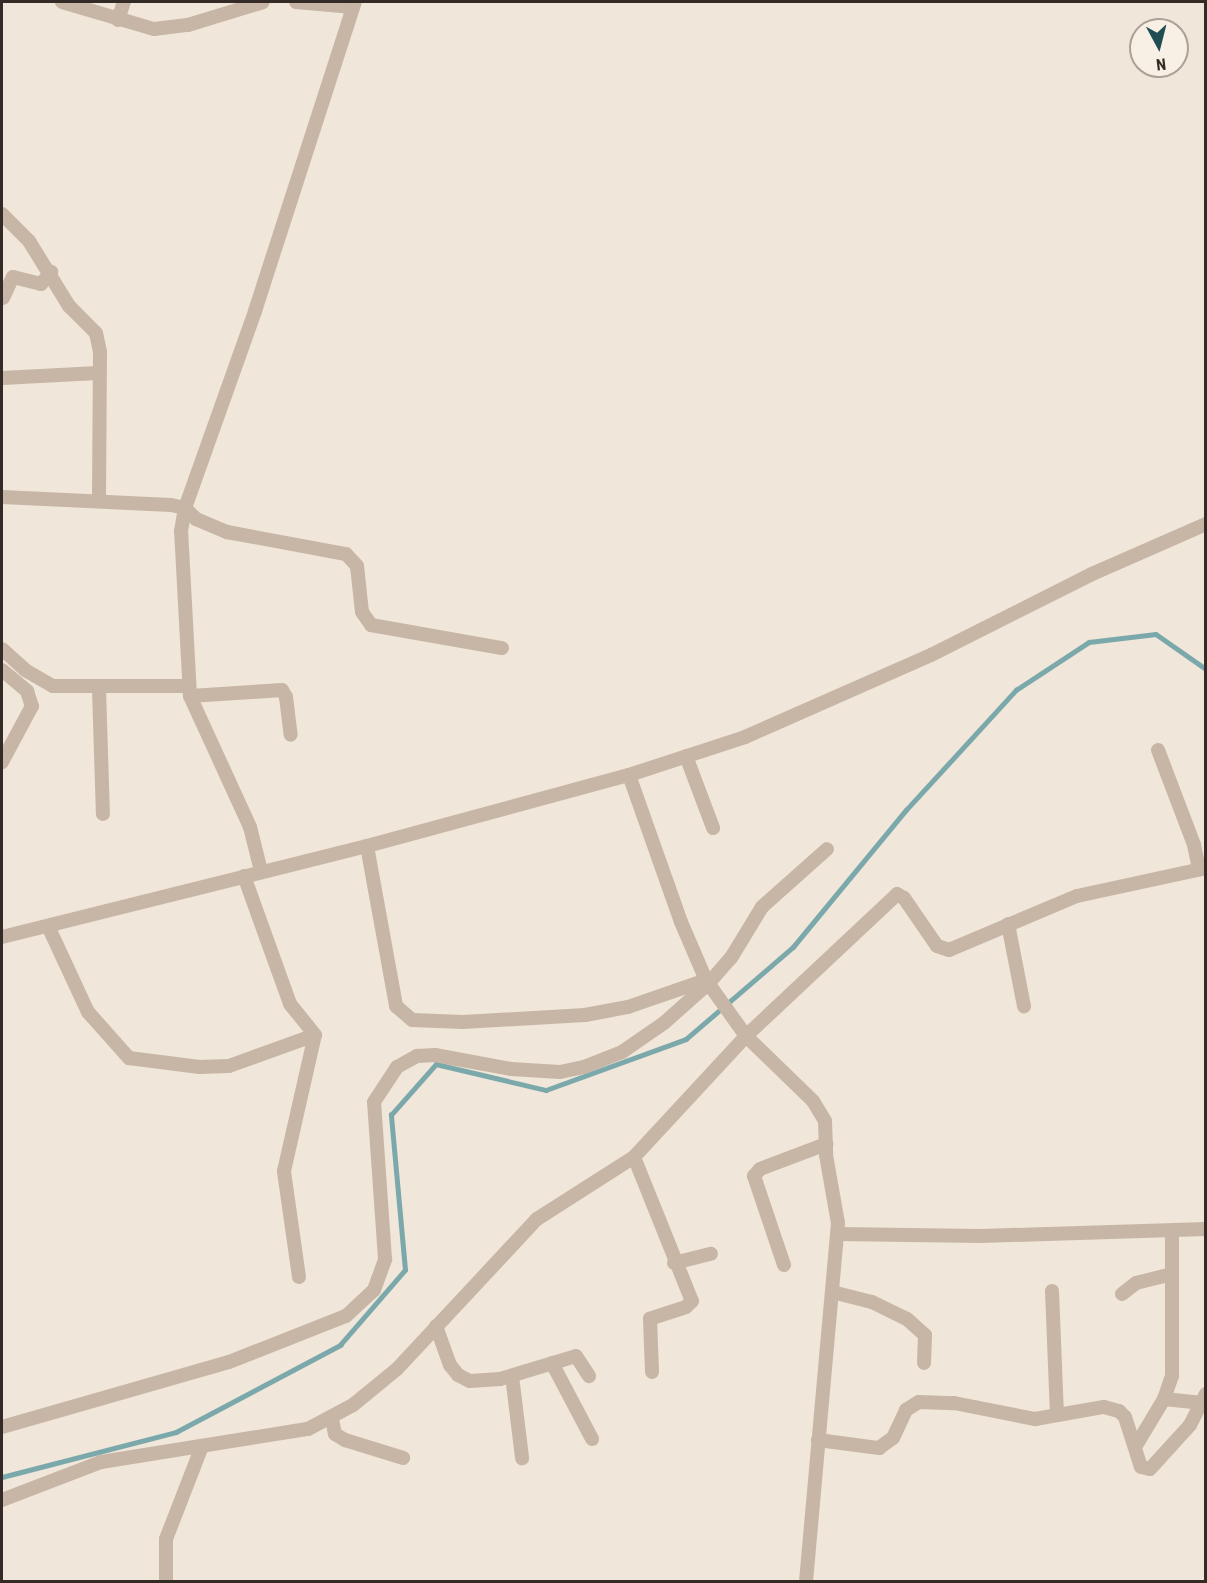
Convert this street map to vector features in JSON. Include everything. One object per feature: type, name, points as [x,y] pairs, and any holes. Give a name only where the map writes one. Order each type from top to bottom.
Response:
[{"type":"street","points":[[62,2],[154,29],[188,26],[247,3],[263,2]]},
{"type":"street","points":[[118,20],[124,2]]},
{"type":"street","points":[[261,871],[250,827],[189,691],[181,579],[185,508],[255,311],[354,4],[296,2]]},
{"type":"street","points":[[2,214],[29,241],[51,272],[69,306],[96,333],[99,499]]},
{"type":"street","points":[[3,298],[13,277],[39,284],[51,272]]},
{"type":"street","points":[[2,378],[98,373]]},
{"type":"street","points":[[2,497],[99,499],[185,508],[196,519],[227,532],[352,558],[357,566],[363,617],[371,625],[502,648]]},
{"type":"street","points":[[2,937],[368,846],[629,775],[745,737],[931,655],[1092,574],[1206,524]]},
{"type":"street","points":[[2,649],[45,683],[99,689],[282,690],[286,697],[291,735]]},
{"type":"street","points":[[2,670],[27,691],[32,705],[2,762]]},
{"type":"street","points":[[99,689],[103,814]]},
{"type":"street","points":[[2,1500],[101,1462],[309,1429],[332,1419],[382,1383],[537,1219],[634,1157],[742,1030],[897,894],[904,898],[941,949],[953,949],[1077,896],[1202,869],[1158,750]]},
{"type":"street","points":[[686,756],[712,828]]},
{"type":"street","points":[[629,775],[710,986],[742,1030],[819,1108],[825,1121],[825,1144],[838,1234],[806,1581]]},
{"type":"street","points":[[368,846],[396,1006],[412,1020],[463,1022],[585,1015],[628,1008],[710,986]]},
{"type":"street","points":[[2,1427],[230,1362],[315,1330],[362,1303],[381,1276],[386,1240],[374,1102],[387,1078],[406,1060],[435,1055],[537,1072],[585,1068],[641,1040],[710,986],[731,958],[762,907],[827,849]]},
{"type":"street","points":[[244,876],[290,1004],[315,1035]]},
{"type":"street","points":[[1008,924],[1024,1006]]},
{"type":"street","points":[[48,926],[88,1012],[129,1058],[199,1067],[229,1066],[315,1035]]},
{"type":"street","points":[[299,1277],[284,1171],[315,1035]]},
{"type":"street","points":[[783,1265],[754,1176],[760,1169],[825,1144]]},
{"type":"street","points":[[634,1157],[674,1263],[692,1301],[686,1307],[650,1319],[652,1372]]},
{"type":"street","points":[[838,1234],[981,1236],[1206,1229]]},
{"type":"street","points":[[1137,1444],[1164,1399],[1173,1365],[1169,1275],[1172,1231]]},
{"type":"street","points":[[674,1263],[711,1254]]},
{"type":"street","points":[[1122,1294],[1136,1282],[1169,1275]]},
{"type":"street","points":[[1052,1291],[1058,1415]]},
{"type":"street","points":[[832,1292],[880,1305],[907,1319],[925,1335],[924,1363]]},
{"type":"street","points":[[436,1326],[458,1375],[482,1382],[579,1357],[589,1376]]},
{"type":"street","points":[[552,1363],[592,1439]]},
{"type":"street","points":[[512,1376],[522,1458]]},
{"type":"street","points":[[1164,1399],[1204,1398]]},
{"type":"street","points":[[818,1440],[879,1448],[893,1438],[906,1410],[919,1402],[954,1403],[1028,1418],[1113,1408],[1125,1417],[1137,1444],[1141,1467],[1150,1469],[1175,1445],[1204,1398]]},
{"type":"street","points":[[332,1419],[335,1434],[403,1458]]},
{"type":"street","points":[[166,1581],[166,1539],[202,1446]]},
{"type":"waterway","points":[[2,1477],[176,1432],[340,1345],[405,1270],[391,1115],[436,1064],[546,1090],[686,1039],[793,947],[906,810],[1016,690],[1089,642],[1156,634],[1206,669]]}]
